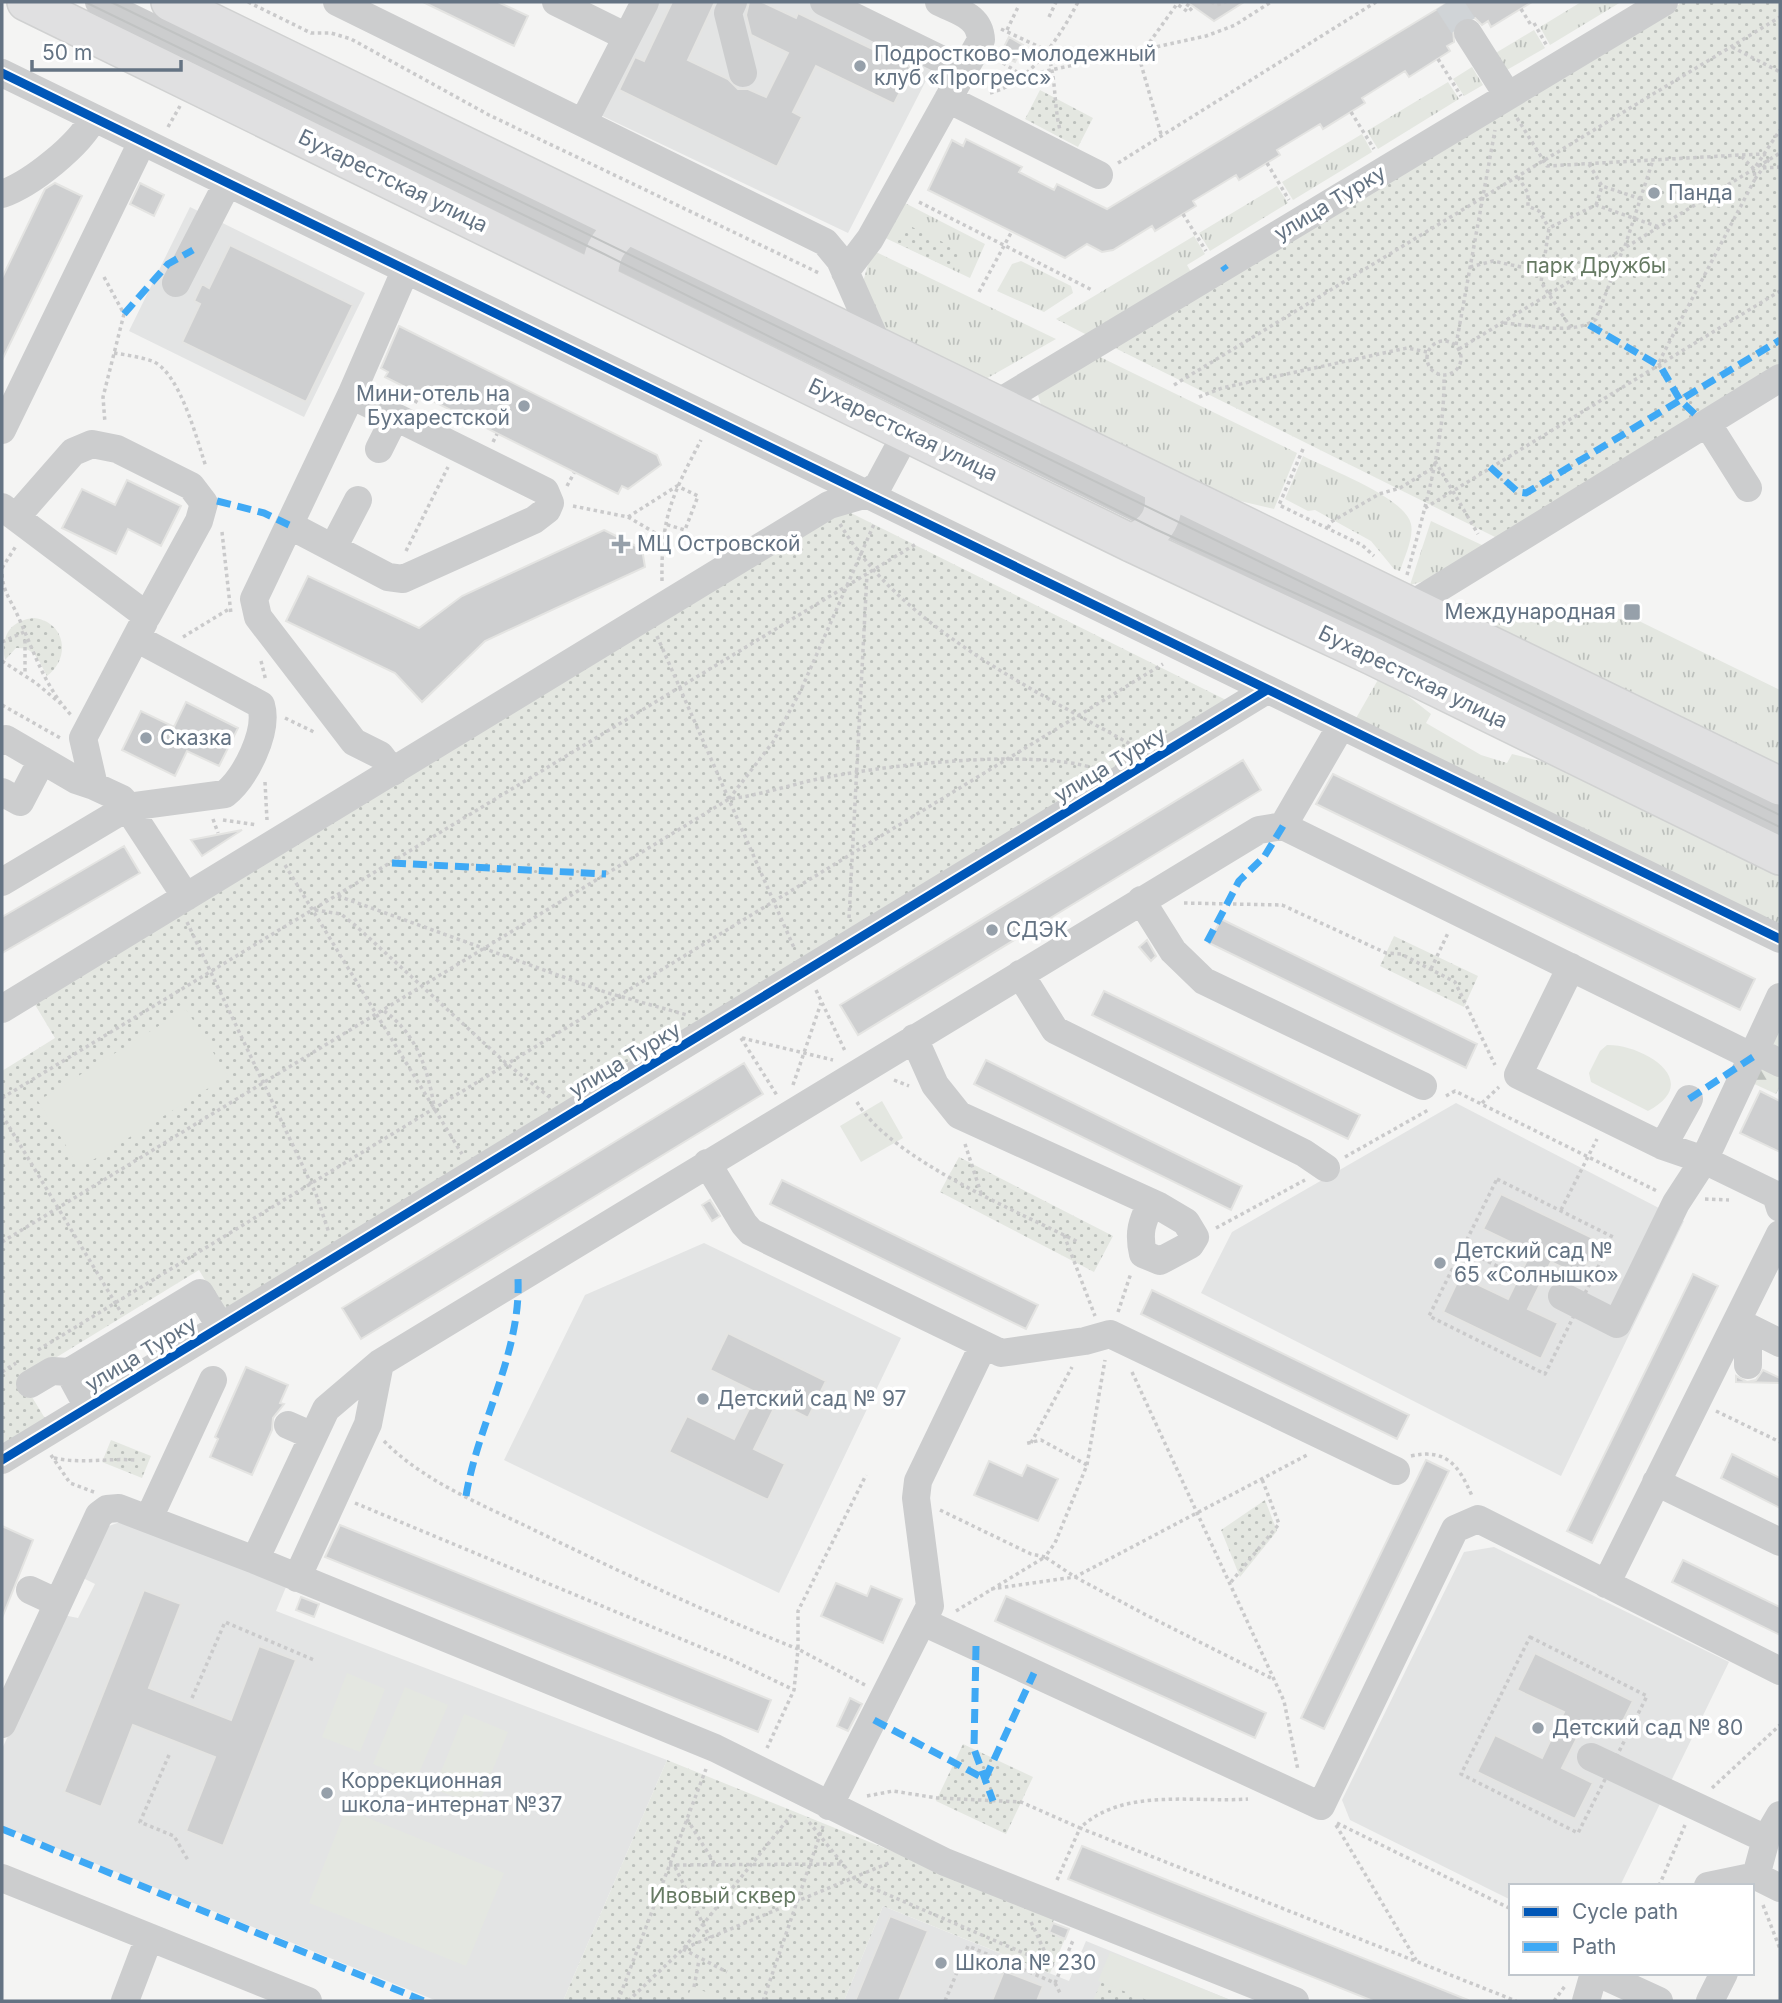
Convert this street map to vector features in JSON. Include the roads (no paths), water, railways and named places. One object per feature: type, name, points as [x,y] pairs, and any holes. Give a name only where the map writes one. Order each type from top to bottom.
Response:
[{"type":"main road","name":"Бухарестская улица","points":[[26,2],[609,252],[878,348],[996,404],[1161,502],[1408,594],[1780,786]]},
{"type":"main road","name":"Бухарестская улица","points":[[170,2],[609,252],[906,432],[1780,856]]},
{"type":"main road","points":[[1130,543],[1144,538],[1161,502]]},
{"type":"street","points":[[99,2],[609,252],[1161,502],[1780,821]]},
{"type":"street","points":[[337,2],[584,121],[819,239],[834,252],[836,274],[878,348]]},
{"type":"street","points":[[556,2],[627,37]]},
{"type":"street","points":[[584,121],[645,2]]},
{"type":"street","points":[[733,2],[728,13],[743,73]]},
{"type":"street","points":[[824,2],[982,44]]},
{"type":"street","points":[[939,2],[973,18],[982,44]]},
{"type":"street","name":"улица Турку","points":[[996,404],[1509,104],[1664,2]]},
{"type":"street","points":[[1468,33],[1509,104]]},
{"type":"street","points":[[836,274],[870,239],[982,44]]},
{"type":"street","points":[[2,73],[1780,939]]},
{"type":"street","points":[[948,99],[1007,140],[1048,150],[1106,177]]},
{"type":"street","points":[[2,194],[71,148],[86,134],[93,118]]},
{"type":"street","points":[[2,430],[142,142]]},
{"type":"street","points":[[176,283],[227,184]]},
{"type":"street","points":[[393,772],[380,755],[354,742],[258,617],[254,599],[351,395],[405,271]]},
{"type":"street","points":[[1408,594],[1707,423],[1780,378]]},
{"type":"street","points":[[289,525],[388,577],[403,579],[534,520],[565,498],[545,491],[351,395]]},
{"type":"street","points":[[379,449],[395,416]]},
{"type":"street","points":[[1707,423],[1748,488]]},
{"type":"street","points":[[2,1009],[829,505],[867,494],[879,484],[906,432]]},
{"type":"street","points":[[6,875],[128,807],[225,794],[236,785],[265,717],[261,705],[142,627],[9,512],[73,452],[92,444],[117,449],[191,486],[204,503],[203,512],[142,627],[86,742],[94,786]]},
{"type":"street","points":[[333,548],[358,500]]},
{"type":"street","name":"улица Турку","points":[[2,1460],[570,1114],[729,1031],[804,972],[1267,690]]},
{"type":"street","points":[[1283,826],[1341,726]]},
{"type":"street","points":[[2,741],[6,739],[76,780],[122,799],[182,900]]},
{"type":"street","points":[[2,792],[20,802],[42,760]]},
{"type":"street","points":[[254,1560],[300,1431],[380,1363],[707,1163],[787,1110],[914,1038],[1011,988],[1141,900],[1259,830],[1283,826],[1571,967],[1763,1057]]},
{"type":"street","points":[[1141,900],[1173,951],[1204,981],[1434,1091]]},
{"type":"street","points":[[1571,967],[1518,1075],[1663,1146],[1777,1191]]},
{"type":"street","points":[[1011,988],[1055,1030],[1304,1153],[1326,1168]]},
{"type":"street","points":[[1571,1301],[1617,1324],[1679,1198],[1763,1057],[1780,997]]},
{"type":"street","points":[[914,1038],[950,1105],[1151,1203],[1186,1222],[1195,1237],[1190,1245],[1160,1261],[1143,1254],[1139,1227],[1151,1203]]},
{"type":"street","points":[[1663,1146],[1689,1099]]},
{"type":"street","points":[[707,1163],[751,1232],[983,1346],[1001,1353],[1097,1338],[1333,1441],[1390,1469]]},
{"type":"street","points":[[1606,1584],[1697,1402],[1743,1325],[1780,1234]]},
{"type":"street","points":[[27,1371],[69,1372],[200,1293],[220,1326]]},
{"type":"street","points":[[1743,1325],[1780,1343]]},
{"type":"street","points":[[1743,1325],[1748,1365]]},
{"type":"street","points":[[812,1803],[886,1696],[928,1624],[930,1606],[916,1498],[918,1480],[983,1346]]},
{"type":"street","points":[[297,1578],[368,1424],[380,1363]]},
{"type":"street","points":[[69,1372],[88,1407]]},
{"type":"street","points":[[149,1518],[213,1380]]},
{"type":"street","points":[[1656,1482],[1780,1542]]},
{"type":"street","points":[[2,1724],[11,1682],[58,1603],[99,1515],[107,1509],[119,1508],[254,1560],[715,1748],[757,1767],[812,1803],[1016,1890],[1295,2001]]},
{"type":"street","points":[[928,1624],[1321,1805],[1455,1529],[1478,1519],[1780,1671]]},
{"type":"street","points":[[30,1590],[58,1603]]},
{"type":"street","points":[[1601,1762],[1766,1839]]},
{"type":"street","points":[[1730,1884],[1763,1881],[1766,1839],[1780,1815]]},
{"type":"street","points":[[2,1878],[308,2001]]},
{"type":"street","points":[[125,2001],[149,1938]]},
{"type":"street","points":[[1586,2001],[1595,1975]]},
{"type":"street","points":[[1600,1975],[1659,2001]]},
{"type":"street","points":[[1710,2001],[1723,1975]]},
{"type":"tunnel","points":[[1448,2],[1468,33]]},
{"type":"tram line","points":[[85,2],[602,253],[1155,529],[1347,617],[1780,827]]},
{"type":"tram line","points":[[111,2],[1780,815]]},
{"type":"place","name":"Подростково-молодежный клуб «Прогресс»","points":[[860,66]]},
{"type":"place","name":"Панда","points":[[1654,193]]},
{"type":"place","name":"Мини-отель на Бухарестской","points":[[524,406]]},
{"type":"place","name":"МЦ Островской","points":[[621,544]]},
{"type":"place","name":"Международная","points":[[1632,612]]},
{"type":"place","name":"Сказка","points":[[146,738]]},
{"type":"place","name":"СДЭК","points":[[992,930]]},
{"type":"place","name":"Детский сад № 65 «Солнышко»","points":[[1440,1263]]},
{"type":"place","name":"Детский сад № 97","points":[[703,1399]]},
{"type":"place","name":"Детский сад № 80","points":[[1538,1728]]},
{"type":"place","name":"Коррекционная школа-интернат №37","points":[[327,1793]]},
{"type":"place","name":"Школа № 230","points":[[941,1963]]},
{"type":"park label","name":"парк Дружбы","points":[[1596,266]]},
{"type":"park label","name":"Ивовый сквер","points":[[723,1896]]}]
